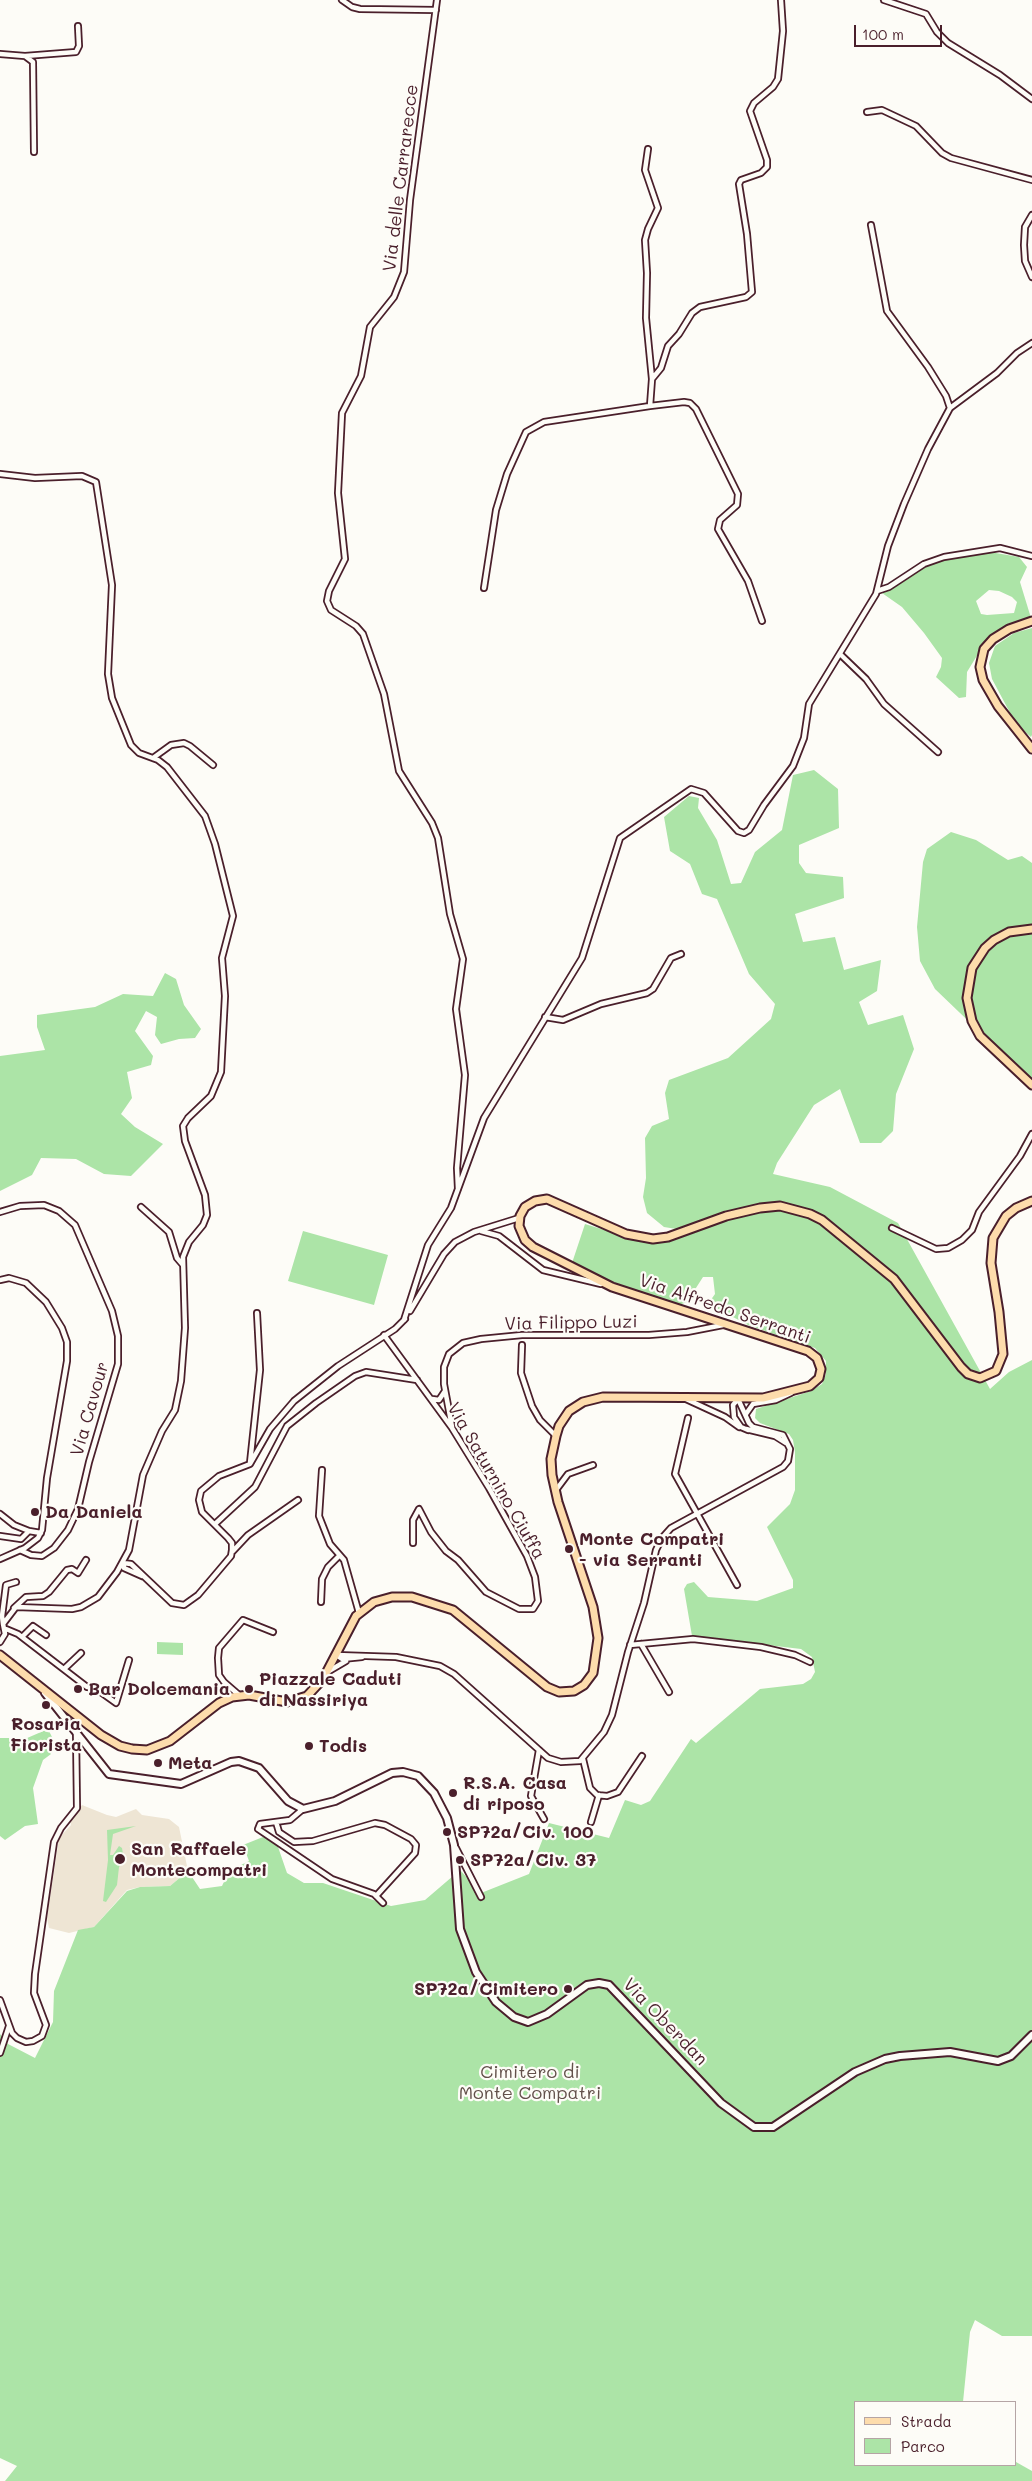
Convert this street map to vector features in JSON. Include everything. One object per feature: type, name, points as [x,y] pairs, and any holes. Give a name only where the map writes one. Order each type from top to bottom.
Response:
[{"type":"main road","points":[[1031,747],[998,706],[983,680],[980,668],[984,648],[992,639],[1009,629],[1032,622]]},
{"type":"main road","points":[[1032,929],[1009,932],[994,940],[985,948],[972,968],[968,982],[967,998],[970,1015],[980,1036],[1032,1085]]},
{"type":"main road","points":[[519,1218],[529,1204],[537,1200],[547,1199],[602,1224],[646,1239],[668,1237],[720,1217],[763,1207],[784,1207],[810,1214],[824,1222],[894,1279],[961,1367],[968,1374],[980,1378],[995,1373],[1003,1354],[999,1312],[990,1263],[994,1236],[1008,1214],[1032,1201]]},
{"type":"main road","name":"Via Alfredo Serranti","points":[[239,1695],[294,1702],[307,1696],[326,1673],[351,1623],[359,1613],[374,1602],[392,1597],[412,1597],[433,1602],[461,1615],[547,1687],[554,1691],[565,1692],[579,1688],[591,1677],[595,1669],[597,1629],[590,1599],[555,1491],[551,1464],[559,1426],[570,1411],[588,1400],[613,1397],[763,1398],[810,1386],[819,1378],[820,1367],[815,1355],[808,1351],[612,1287],[528,1243],[521,1232],[519,1218]]},
{"type":"main road","points":[[0,1655],[101,1735],[120,1746],[147,1750],[170,1742],[219,1703],[239,1695]]},
{"type":"street","points":[[342,0],[352,7],[362,10],[436,10]]},
{"type":"street","name":"Via delle Carrarecce","points":[[437,0],[410,200],[404,272],[394,297],[370,327],[361,376],[342,413],[338,493],[346,556],[328,595],[327,602],[330,609],[356,626],[363,634],[384,694],[399,771],[432,823],[438,838],[448,906],[462,956],[456,1005],[465,1075],[457,1168],[458,1190]]},
{"type":"street","points":[[652,379],[660,368],[668,346],[679,334],[693,312],[703,306],[746,297],[752,292],[748,239],[739,184],[741,180],[761,173],[767,167],[767,160],[750,111],[754,103],[774,86],[779,77],[784,26],[782,0]]},
{"type":"street","points":[[884,0],[926,14],[937,32],[948,42],[1032,98]]},
{"type":"street","points":[[0,54],[25,56],[76,52],[79,46],[78,26]]},
{"type":"street","points":[[25,56],[32,62],[34,74],[34,152]]},
{"type":"street","points":[[867,112],[882,110],[916,126],[942,153],[951,158],[1032,180]]},
{"type":"street","points":[[648,149],[645,170],[658,208],[645,240],[647,268],[646,318],[652,379],[650,406]]},
{"type":"street","points":[[1032,215],[1025,227],[1024,245],[1025,264],[1032,277]]},
{"type":"street","points":[[871,225],[886,310],[928,367],[946,396],[950,408]]},
{"type":"street","points":[[404,1320],[428,1245],[448,1216],[488,1111],[584,952],[620,838],[686,791],[694,789],[704,794],[738,831],[742,833],[748,832],[793,766],[804,738],[808,706],[877,591],[890,542],[904,504],[925,455],[950,408],[997,373],[1017,353],[1032,343]]},
{"type":"street","points":[[484,588],[496,510],[507,474],[526,432],[542,423],[684,402],[690,403],[696,409],[738,494],[737,505],[720,520],[718,529],[748,581],[762,621]]},
{"type":"street","points":[[0,474],[33,478],[82,476],[96,482],[112,585],[108,674],[110,692],[131,745],[139,753],[153,758],[171,772],[205,816],[213,837],[233,916],[222,958],[225,996],[221,1072],[211,1096],[188,1118],[184,1125],[185,1141],[204,1192],[208,1210],[206,1220],[188,1244],[183,1265],[185,1328],[178,1401],[143,1475],[129,1559],[135,1570],[167,1600],[184,1605],[198,1595],[238,1544],[298,1500]]},
{"type":"street","points":[[877,591],[889,587],[924,564],[944,557],[1000,548],[1032,556]]},
{"type":"street","points":[[840,654],[866,680],[884,704],[938,752]]},
{"type":"street","points":[[153,758],[171,745],[184,743],[192,747],[213,765]]},
{"type":"street","points":[[545,1017],[563,1020],[601,1004],[649,993],[654,989],[670,958],[681,954]]},
{"type":"street","points":[[892,1228],[936,1248],[948,1248],[962,1240],[972,1230],[979,1212],[1018,1160],[1032,1134]]},
{"type":"street","name":"Via Cavour","points":[[0,1212],[20,1206],[38,1204],[59,1211],[75,1225],[112,1311],[118,1336],[118,1364],[89,1462],[78,1509],[68,1530],[54,1548],[42,1556],[31,1555],[20,1550]]},
{"type":"street","points":[[141,1207],[169,1232],[177,1258],[183,1265]]},
{"type":"street","points":[[230,1556],[232,1543],[207,1518],[200,1508],[201,1492],[219,1476],[250,1464],[270,1429],[294,1401],[338,1366],[404,1320],[447,1251],[461,1238],[519,1218]]},
{"type":"street","points":[[477,1231],[499,1236],[542,1270],[612,1287]]},
{"type":"street","points":[[0,1280],[9,1278],[26,1283],[46,1302],[62,1328],[68,1361],[47,1478],[41,1533],[38,1538],[20,1550],[0,1559]]},
{"type":"street","points":[[250,1464],[260,1370],[257,1313]]},
{"type":"street","name":"Via Filippo Luzi","points":[[452,1428],[443,1376],[446,1358],[452,1350],[468,1341],[522,1335],[649,1335],[687,1332],[719,1325],[734,1327]]},
{"type":"street","name":"Via Saturnino Ciuffa","points":[[384,1335],[452,1428],[528,1556],[536,1578],[538,1601],[533,1609],[519,1609],[486,1592],[458,1560],[446,1551],[431,1532],[418,1509],[412,1520],[413,1543]]},
{"type":"street","points":[[522,1345],[521,1373],[532,1406],[540,1420],[556,1436]]},
{"type":"street","points":[[215,1524],[255,1487],[287,1426],[355,1376],[366,1372],[417,1380]]},
{"type":"street","points":[[431,1398],[436,1401],[439,1400],[444,1396],[445,1390]]},
{"type":"street","points":[[746,1418],[748,1410],[753,1404],[776,1400],[797,1390]]},
{"type":"street","points":[[680,1398],[698,1404],[748,1430]]},
{"type":"street","points":[[336,1655],[342,1659],[354,1656],[371,1656],[415,1660],[434,1664],[448,1670],[548,1758],[561,1762],[576,1762],[583,1759],[604,1732],[612,1715],[659,1544],[671,1528],[783,1467],[789,1459],[790,1449],[783,1436],[753,1427],[746,1418],[738,1399],[733,1405],[734,1417],[741,1427],[778,1437],[790,1449]]},
{"type":"street","points":[[688,1418],[675,1472],[737,1585]]},
{"type":"street","points":[[555,1491],[568,1474],[593,1464]]},
{"type":"street","points":[[322,1470],[319,1516],[330,1544],[344,1560],[359,1613]]},
{"type":"street","points":[[0,1514],[14,1525],[41,1533]]},
{"type":"street","points":[[0,1536],[21,1539],[29,1531]]},
{"type":"street","points":[[12,1611],[16,1607],[72,1609],[81,1607],[98,1597],[129,1550]]},
{"type":"street","points":[[321,1602],[322,1579],[328,1567],[339,1556]]},
{"type":"street","points":[[0,1642],[16,1604],[26,1598],[43,1596],[49,1592],[67,1570],[72,1569],[78,1572],[86,1560]]},
{"type":"street","points":[[122,1563],[124,1568],[135,1570]]},
{"type":"street","points":[[112,1578],[135,1570]]},
{"type":"street","points":[[16,1582],[6,1585],[2,1616],[5,1627],[22,1637],[87,1687],[95,1688],[116,1703],[129,1660]]},
{"type":"street","points":[[239,1695],[219,1675],[218,1658],[220,1648],[244,1620],[273,1632]]},
{"type":"street","points":[[22,1637],[33,1626],[46,1635]]},
{"type":"street","points":[[343,1639],[344,1648],[354,1656]]},
{"type":"street","points":[[630,1645],[693,1639],[761,1647],[810,1662]]},
{"type":"street","points":[[640,1644],[669,1692]]},
{"type":"street","points":[[64,1669],[81,1652]]},
{"type":"street","points":[[326,1673],[354,1656]]},
{"type":"street","points":[[43,1690],[109,1774],[181,1784],[231,1762],[239,1761],[259,1768],[288,1801],[303,1809],[295,1817],[260,1824],[258,1828],[332,1879],[376,1896],[383,1903]]},
{"type":"street","points":[[0,2000],[9,2026],[17,2038],[26,2042],[33,2041],[42,2036],[46,2025],[34,1992],[35,1974],[54,1842],[60,1828],[77,1808],[76,1732]]},
{"type":"street","points":[[539,1750],[531,1796],[544,1819]]},
{"type":"street","points":[[583,1759],[590,1788],[599,1795],[607,1796],[618,1792],[642,1756]]},
{"type":"street","name":"Via Oberdan","points":[[303,1809],[335,1801],[392,1772],[411,1773],[421,1778],[441,1805],[451,1828],[454,1845],[458,1918],[472,1965],[484,1986],[508,2013],[522,2022],[532,2021],[547,2014],[587,1985],[599,1983],[609,1985],[721,2103],[754,2127],[769,2128],[778,2125],[855,2072],[886,2059],[950,2052],[998,2061],[1011,2056],[1032,2034]]},
{"type":"street","points":[[591,1822],[599,1795]]},
{"type":"street","points":[[276,1822],[278,1832],[294,1842],[313,1841],[376,1823],[386,1825],[411,1839],[416,1845],[415,1853],[376,1896]]},
{"type":"street","points":[[454,1845],[481,1897]]},
{"type":"street","points":[[0,2053],[9,2026]]},
{"type":"shaded area","name":"San Raffaele Montecompatri","points":[[82,1805],[116,1817],[136,1809],[142,1815],[169,1819],[179,1827],[188,1871],[170,1886],[140,1887],[127,1890],[94,1927],[69,1933],[49,1928],[47,1918],[59,1838],[71,1825],[70,1821]]},
{"type":"green space","points":[[990,552],[1019,557],[1027,567],[1020,582],[1031,618],[1003,627],[989,636],[967,672],[966,697],[959,698],[936,677],[941,667],[942,658],[924,633],[902,607],[882,593],[930,563],[956,555]],"holes":[[[989,590],[999,591],[1012,597],[1017,602],[1014,613],[981,614],[976,601]]]},
{"type":"green space","points":[[1032,628],[1031,737],[1016,724],[992,679],[989,663],[995,646],[1014,633]]},
{"type":"green space","name":"Cimitero di Monte Compatri","points":[[814,770],[838,789],[839,828],[799,845],[799,863],[806,873],[843,877],[844,898],[795,914],[803,942],[835,937],[844,970],[881,960],[877,991],[859,1002],[868,1025],[903,1015],[914,1049],[896,1094],[893,1131],[881,1143],[860,1143],[840,1089],[814,1105],[777,1163],[773,1174],[830,1187],[898,1223],[990,1389],[1009,1372],[1032,1360],[1032,2336],[1002,2336],[975,2320],[970,2332],[963,2401],[854,2401],[854,2466],[1017,2466],[1017,2463],[1032,2471],[1032,2481],[5,2481],[17,2466],[0,2458],[0,2034],[8,2044],[35,2058],[53,2022],[54,1991],[78,1930],[94,1927],[127,1891],[140,1887],[170,1886],[188,1871],[200,1889],[222,1886],[229,1871],[249,1861],[243,1845],[263,1837],[277,1844],[287,1873],[304,1883],[323,1883],[391,1906],[425,1900],[460,1870],[481,1893],[529,1874],[549,1823],[609,1838],[625,1800],[641,1805],[650,1801],[691,1739],[696,1743],[760,1689],[803,1684],[811,1679],[815,1672],[812,1657],[801,1649],[692,1636],[684,1589],[687,1584],[694,1582],[708,1597],[757,1601],[793,1588],[793,1580],[767,1527],[790,1504],[795,1490],[795,1452],[793,1440],[789,1434],[760,1423],[755,1418],[756,1409],[811,1391],[822,1384],[826,1374],[826,1361],[815,1348],[748,1325],[718,1309],[710,1301],[715,1294],[713,1277],[703,1277],[687,1302],[679,1305],[610,1282],[572,1263],[585,1224],[637,1240],[657,1241],[689,1231],[664,1227],[647,1213],[643,1197],[646,1178],[645,1138],[652,1126],[669,1119],[665,1093],[669,1080],[728,1058],[771,1019],[775,1004],[749,974],[717,899],[702,894],[690,864],[670,851],[664,817],[689,796],[699,798],[698,808],[717,840],[731,884],[741,883],[755,852],[782,830],[793,775]]},
{"type":"green space","points":[[951,832],[976,840],[1008,860],[1022,856],[1032,863],[1032,1082],[935,989],[920,961],[917,927],[923,862],[927,849]]},
{"type":"green space","points":[[165,973],[176,979],[184,1005],[201,1029],[195,1038],[179,1039],[161,1044],[155,1035],[157,1017],[146,1011],[135,1031],[153,1056],[151,1065],[127,1072],[132,1098],[121,1114],[135,1127],[163,1144],[131,1176],[104,1174],[76,1159],[41,1158],[32,1175],[0,1191],[0,1056],[45,1050],[37,1027],[37,1015],[95,1007],[123,994],[153,996]]},
{"type":"green space","points":[[303,1231],[388,1255],[374,1305],[288,1281]]},
{"type":"green space","points":[[157,1642],[183,1643],[183,1655],[157,1654]]},
{"type":"green space","points":[[48,1729],[54,1741],[46,1746],[51,1754],[43,1760],[33,1788],[38,1824],[25,1826],[5,1840],[0,1836],[0,1738],[9,1738],[11,1745]]},
{"type":"green space","points":[[136,1826],[113,1834],[110,1855],[113,1855],[119,1846],[122,1848],[124,1860],[119,1867],[117,1885],[106,1902],[103,1901],[108,1860],[107,1830]]},
{"type":"place","name":"Da Daniela","points":[[35,1512]]},
{"type":"place","name":"Monte Compatri - via Serranti","points":[[569,1549]]},
{"type":"place","name":"Bar Dolcemania","points":[[78,1689]]},
{"type":"place","name":"Piazzale Caduti di Nassiriya","points":[[249,1689]]},
{"type":"place","name":"Rosaria Fiorista","points":[[46,1705]]},
{"type":"place","name":"Todis","points":[[309,1746]]},
{"type":"place","name":"Meta","points":[[158,1763]]},
{"type":"place","name":"R.S.A. Casa di riposo","points":[[453,1793]]},
{"type":"place","name":"SP72a/Civ. 100","points":[[447,1832]]},
{"type":"place","name":"San Raffaele Montecompatri","points":[[120,1859]]},
{"type":"place","name":"SP72a/Civ. 37","points":[[460,1860]]},
{"type":"place","name":"SP72a/Cimitero","points":[[568,1989]]}]
